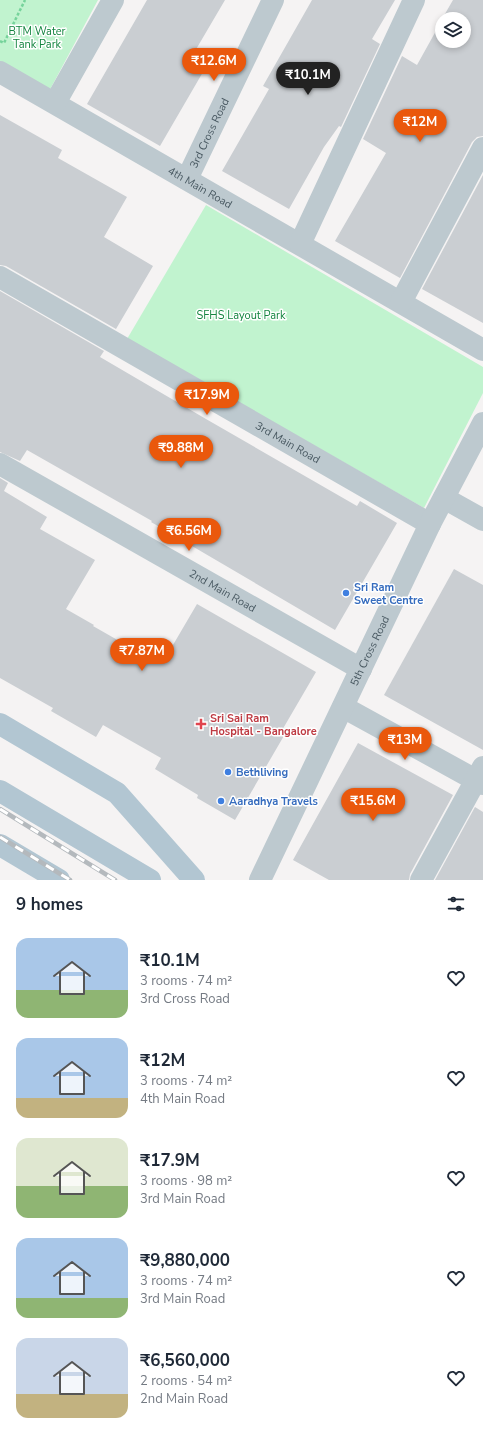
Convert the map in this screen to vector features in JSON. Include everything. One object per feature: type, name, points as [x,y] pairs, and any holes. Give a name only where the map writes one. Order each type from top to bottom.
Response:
[{"type":"main road","points":[[0,724],[117,793],[194,880]]},
{"type":"main road","points":[[0,791],[150,880]]},
{"type":"main road","points":[[0,844],[59,880]]},
{"type":"street","points":[[55,103],[112,0]]},
{"type":"street","name":"3rd Cross Road","points":[[187,179],[273,0]]},
{"type":"street","points":[[300,244],[414,0]]},
{"type":"street","name":"4th Main Road","points":[[0,72],[483,350]]},
{"type":"street","points":[[401,302],[483,148]]},
{"type":"street","name":"3rd Main Road","points":[[0,277],[430,524]]},
{"type":"street","name":"5th Cross Road","points":[[260,880],[430,524],[483,422]]},
{"type":"street","name":"2nd Main Road","points":[[0,464],[361,669]]},
{"type":"street","points":[[444,498],[483,520]]},
{"type":"street","points":[[343,707],[481,777],[421,880]]},
{"type":"path","points":[[0,40],[4,42],[26,0]]},
{"type":"green space","name":"BTM Water Tank Park","points":[[0,0],[98,0],[47,95],[0,68]]},
{"type":"green space","name":"SFHS Layout Park","points":[[206,205],[483,367],[483,393],[424,508],[127,339]]},
{"type":"building","points":[[147,0],[225,0],[188,63],[203,72],[160,146],[87,104]]},
{"type":"building","points":[[312,0],[395,0],[372,39],[380,44],[341,127],[339,126],[324,147],[289,209],[222,171],[269,89],[263,86]]},
{"type":"building","points":[[453,0],[483,0],[483,136],[477,137],[472,142],[400,278],[335,241],[386,153],[363,139],[402,56],[417,65],[435,33],[435,48],[471,48],[471,12],[446,12]]},
{"type":"building","points":[[0,115],[62,150],[58,158],[127,197],[104,237],[153,266],[116,329],[6,266],[0,265]]},
{"type":"building","points":[[483,175],[483,323],[422,289]]},
{"type":"building","points":[[0,291],[104,351],[100,357],[206,419],[357,506],[360,501],[397,523],[335,630],[151,522],[152,521],[27,450],[20,461],[0,452]]},
{"type":"building","points":[[0,478],[8,483],[4,491],[47,517],[40,529],[95,560],[66,609],[94,625],[93,626],[149,658],[151,655],[163,662],[197,604],[316,672],[281,732],[285,734],[235,820],[197,798],[198,795],[155,769],[161,758],[103,725],[96,737],[51,711],[53,708],[0,678]]},
{"type":"building","points":[[454,569],[483,585],[483,750],[384,695]]},
{"type":"building","points":[[358,743],[453,795],[410,874],[409,880],[329,880],[293,860]]},
{"type":"building","points":[[475,807],[483,812],[483,880],[435,880]]},
{"type":"railway","points":[[0,809],[115,880]]},
{"type":"railway","points":[[0,837],[70,880]]},
{"type":"place","name":"Sri Ram Sweet Centre","points":[[346,593]]},
{"type":"place","name":"Sri Sai Ram Hospital - Bangalore","points":[[201,724]]},
{"type":"place","name":"Bethliving","points":[[228,772]]},
{"type":"place","name":"Aaradhya Travels","points":[[221,801]]}]
